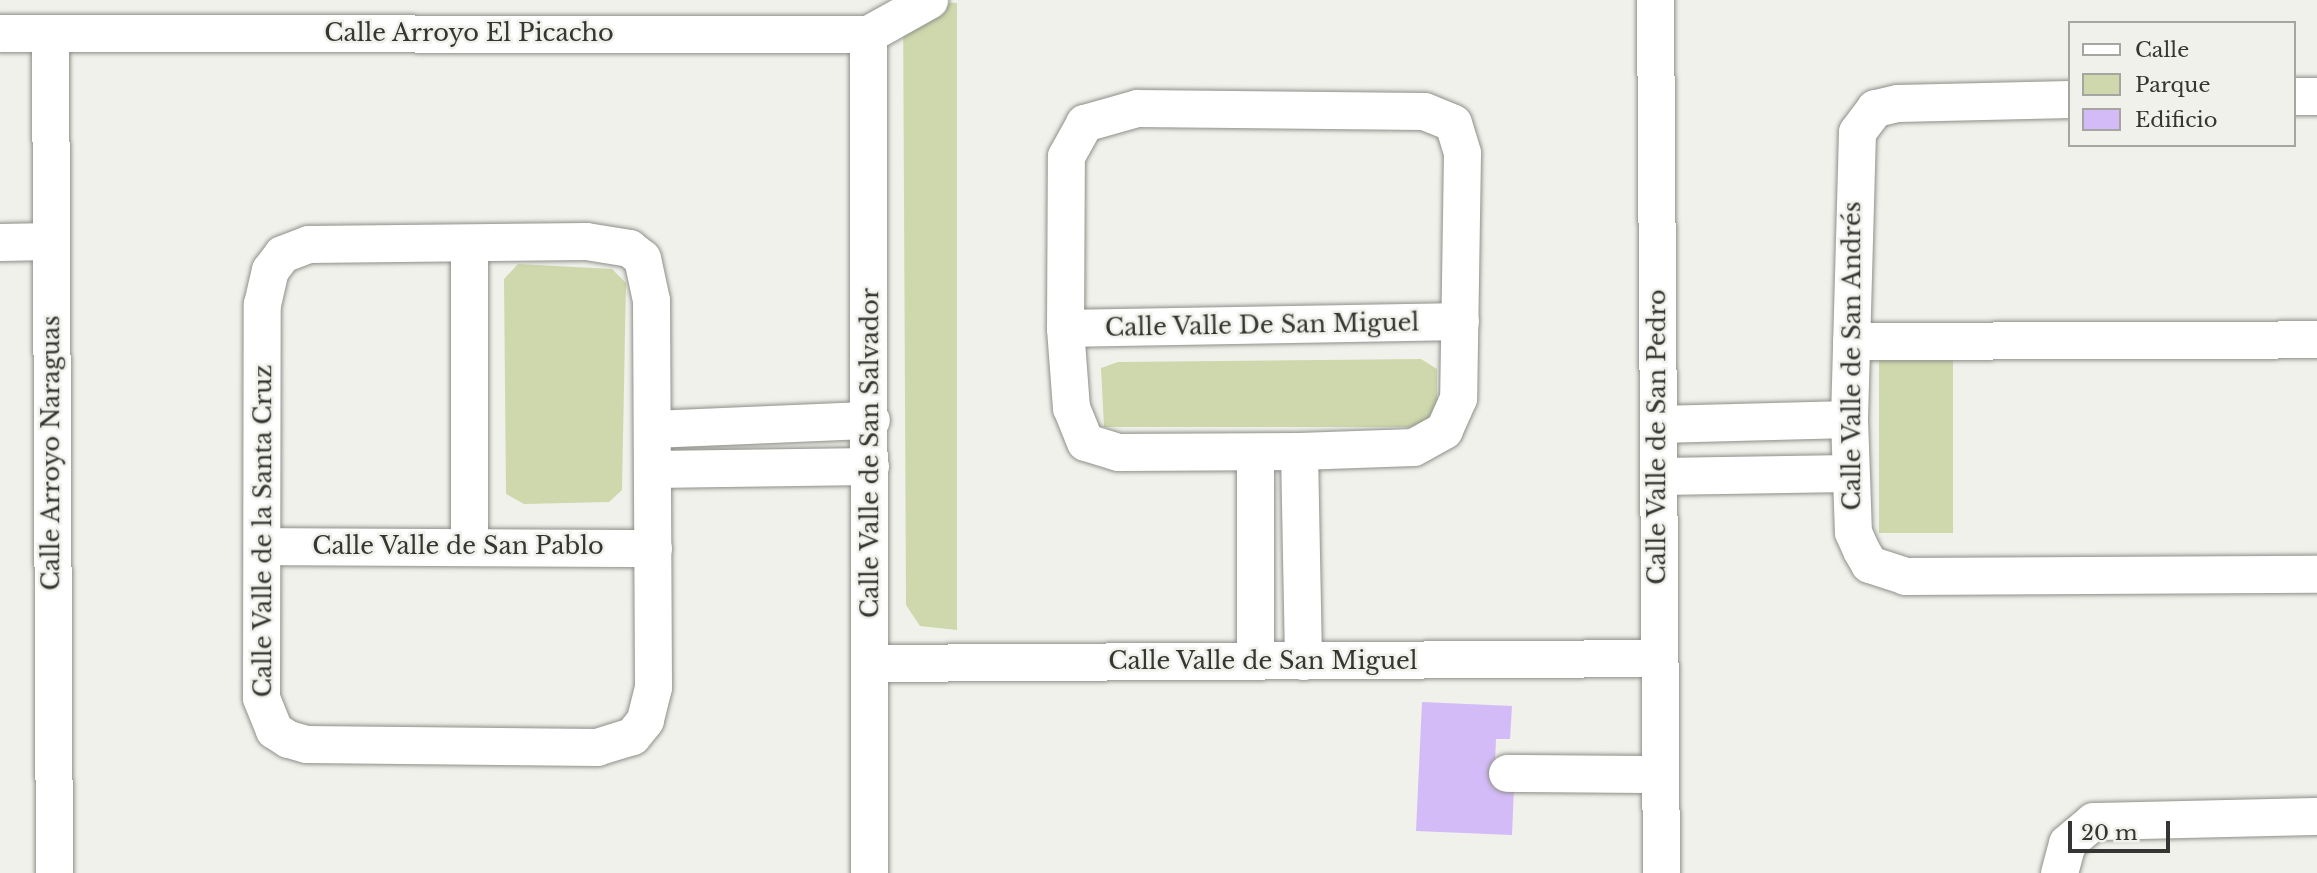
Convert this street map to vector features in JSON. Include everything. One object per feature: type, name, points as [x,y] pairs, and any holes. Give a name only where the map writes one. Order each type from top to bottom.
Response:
[{"type":"street","name":"Calle Arroyo El Picacho","points":[[0,33],[868,34],[929,0]]},
{"type":"street","name":"Calle Valle de San Pedro","points":[[1655,0],[1659,476],[1657,658],[1661,873]]},
{"type":"street","name":"Calle Arroyo Naraguas","points":[[50,33],[54,873]]},
{"type":"street","name":"Calle Valle de San Salvador","points":[[868,34],[871,420],[869,873]]},
{"type":"street","points":[[2296,96],[2317,96]]},
{"type":"street","name":"Calle Valle de San Andrés","points":[[2068,99],[1897,103],[1865,116],[1852,151],[1849,419],[1853,532],[1861,550],[1869,564],[1905,576],[2317,574]]},
{"type":"street","points":[[1137,107],[1446,116],[1462,153],[1460,321],[1458,398],[1444,430],[1413,447],[1118,453],[1086,442],[1071,408],[1065,328],[1066,156],[1084,123],[1137,107]]},
{"type":"street","points":[[0,242],[50,241]]},
{"type":"street","name":"Calle Valle de la Santa Cruz","points":[[586,241],[629,248],[642,258],[651,300],[652,429],[653,687],[645,720],[617,744],[571,749],[306,744],[274,730],[261,697],[261,303],[270,270],[282,254],[308,244],[586,241]]},
{"type":"street","points":[[469,243],[469,543]]},
{"type":"street","name":"Calle Valle De San Miguel","points":[[1065,328],[1460,321]]},
{"type":"street","points":[[1851,341],[2317,339]]},
{"type":"street","name":"Calle Valle de San Andrés","points":[[1658,424],[1849,419]]},
{"type":"street","points":[[652,429],[871,420]]},
{"type":"street","points":[[1299,451],[1303,661]]},
{"type":"street","points":[[1255,452],[1255,661]]},
{"type":"street","points":[[652,469],[870,466]]},
{"type":"street","name":"Calle Valle de San Andrés","points":[[1659,476],[1849,473]]},
{"type":"street","name":"Calle Valle de San Pablo","points":[[262,546],[469,543],[653,548]]},
{"type":"street","name":"Calle Valle de San Miguel","points":[[869,663],[1657,658]]},
{"type":"street","points":[[1507,773],[1659,774]]},
{"type":"street","points":[[2059,873],[2067,843],[2093,821],[2317,816]]},
{"type":"green space","points":[[903,0],[957,3],[957,630],[920,626],[906,605]]},
{"type":"green space","points":[[518,264],[612,269],[626,283],[622,490],[609,502],[524,504],[506,494],[504,279]]},
{"type":"green space","points":[[1879,357],[1953,357],[1953,533],[1879,533]]},
{"type":"green space","points":[[1421,359],[1437,369],[1437,414],[1423,427],[1104,427],[1101,368],[1118,362]]},
{"type":"building","points":[[1422,702],[1512,706],[1510,739],[1496,739],[1494,788],[1514,788],[1512,835],[1416,831]]}]
